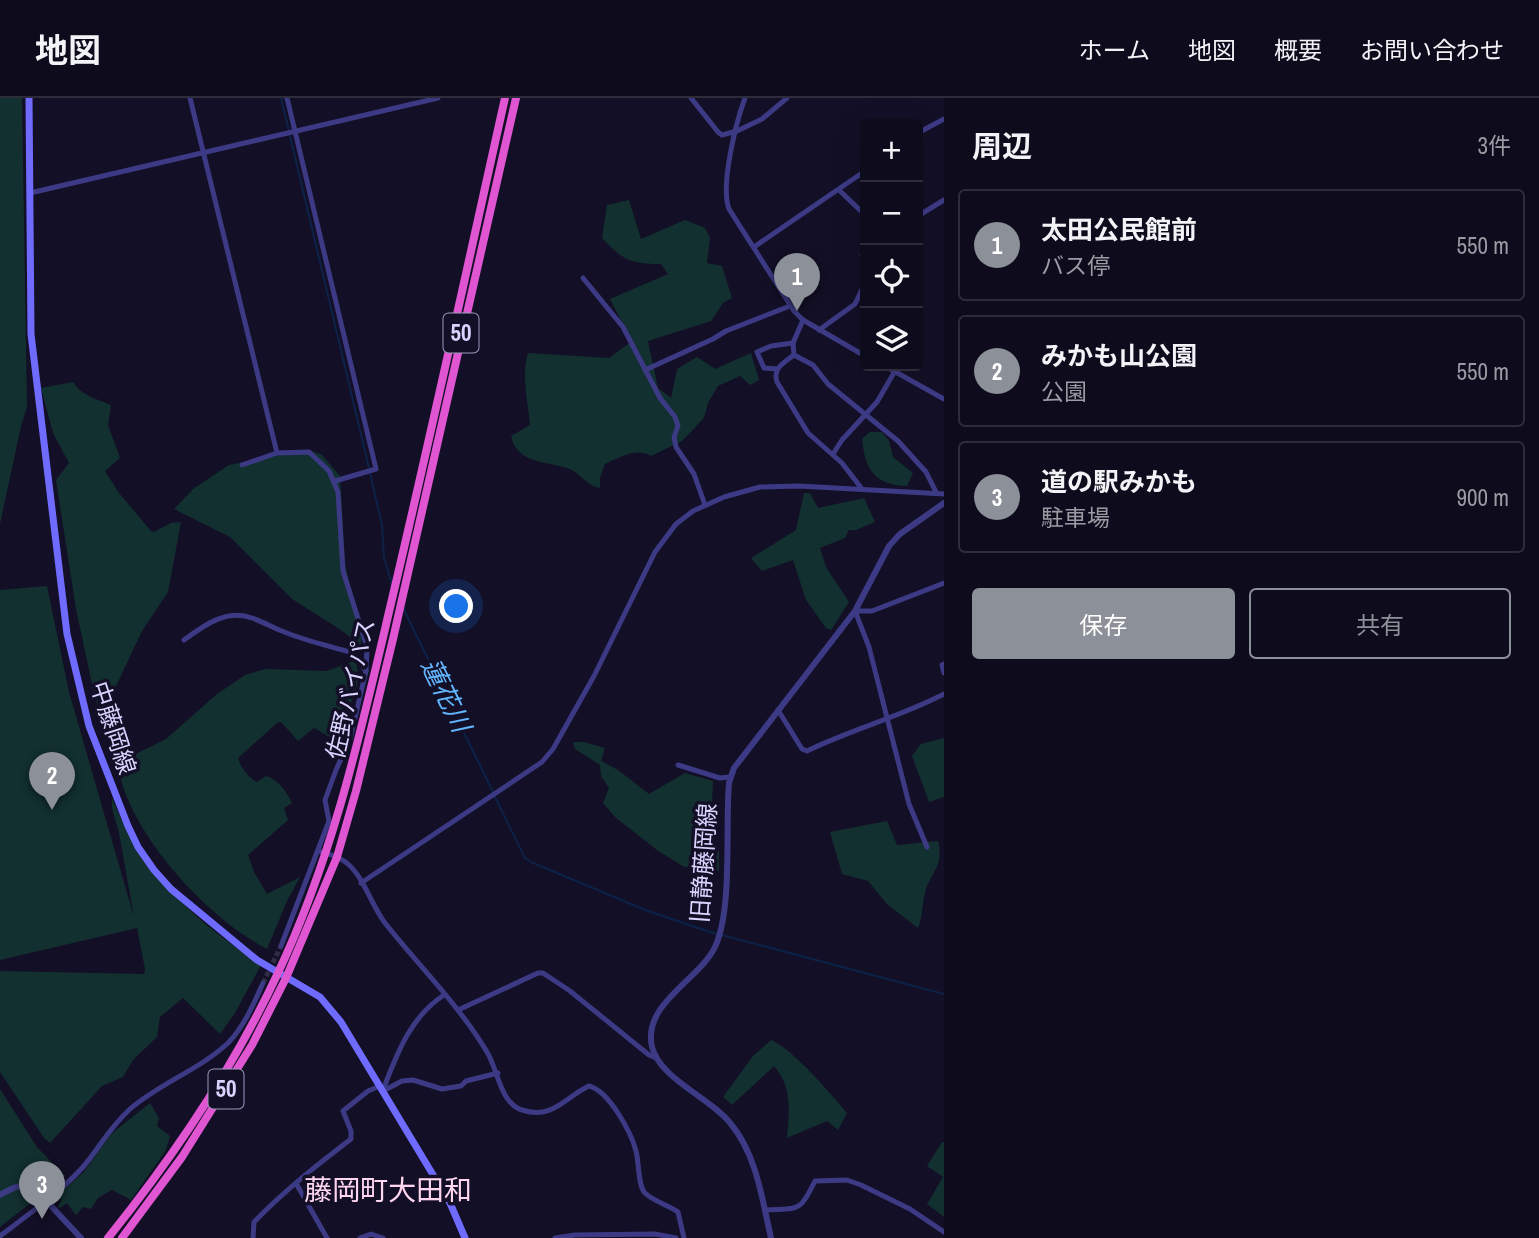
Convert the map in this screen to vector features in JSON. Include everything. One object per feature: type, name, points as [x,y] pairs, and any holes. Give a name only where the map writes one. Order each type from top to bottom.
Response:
[{"type":"highway","name":"佐野バイパス","points":[[108,1238],[162,1171],[204,1109],[241,1046],[278,974],[323,852],[360,735],[505,98]]},
{"type":"highway","name":"佐野バイパス","points":[[122,1238],[163,1185],[253,1045],[286,978],[337,857],[384,677],[516,98]]},
{"type":"main road","name":"中藤岡線","points":[[29,98],[34,360],[67,634],[89,726],[128,826],[154,870],[187,903],[257,960],[312,991],[326,1002],[382,1088],[450,1203],[465,1238]]},
{"type":"street","points":[[190,98],[277,453]]},
{"type":"street","points":[[287,98],[291,132],[374,470],[335,481]]},
{"type":"street","points":[[30,193],[438,98]]},
{"type":"street","points":[[691,98],[722,135],[737,131],[771,113],[787,98]]},
{"type":"street","points":[[745,98],[726,177],[725,196],[729,209],[790,306],[803,320],[860,353]]},
{"type":"street","points":[[923,130],[944,118]]},
{"type":"street","points":[[754,247],[860,175]]},
{"type":"street","points":[[839,190],[860,210]]},
{"type":"street","points":[[923,213],[944,200]]},
{"type":"street","points":[[583,278],[623,327],[660,398],[675,417],[678,426],[674,436],[676,447],[694,474],[705,505]]},
{"type":"street","points":[[818,330],[855,304],[860,294]]},
{"type":"street","points":[[645,369],[726,331],[790,306]]},
{"type":"street","points":[[794,355],[793,343],[803,320]]},
{"type":"street","points":[[778,369],[764,368],[757,352],[771,346],[793,343]]},
{"type":"street","points":[[794,355],[775,373],[777,382],[800,423],[833,454],[862,489]]},
{"type":"street","points":[[794,355],[813,365],[834,389],[867,414],[919,463],[936,492]]},
{"type":"street","points":[[833,454],[842,440],[867,414],[895,371],[944,398]]},
{"type":"street","points":[[242,464],[277,453],[309,452],[319,460],[335,481],[343,570],[366,647],[366,671],[350,739],[335,770],[325,800],[329,821],[323,852],[281,946]]},
{"type":"street","points":[[361,883],[531,772],[553,749],[594,676],[655,552],[676,524],[724,496],[760,487],[944,494]]},
{"type":"street","name":"旧静藤岡線","points":[[657,1058],[651,1044],[651,1033],[657,1016],[710,954],[721,927],[726,882],[730,776],[734,768],[855,611],[894,539],[944,503]]},
{"type":"street","points":[[927,847],[909,804],[885,719],[869,647],[855,611],[872,611],[944,583]]},
{"type":"street","points":[[184,640],[200,628],[237,614],[251,617],[286,633],[349,652],[366,671]]},
{"type":"street","points":[[944,664],[944,673]]},
{"type":"street","points":[[778,710],[802,749],[807,751],[837,736],[861,730],[944,694]]},
{"type":"street","points":[[678,765],[720,778],[730,776]]},
{"type":"street","points":[[323,852],[347,862],[383,921],[458,1010],[487,1052],[505,1095],[512,1104],[526,1111],[541,1112],[553,1110],[589,1086],[600,1091],[626,1125],[636,1150],[644,1192],[678,1212],[684,1238]]},
{"type":"street","points":[[458,1010],[538,973],[570,991],[649,1055],[657,1058],[666,1070],[724,1116],[738,1133],[755,1166],[771,1238]]},
{"type":"street","points":[[0,1236],[82,1168],[108,1131],[131,1108],[228,1043],[254,1004],[263,983]]},
{"type":"street","points":[[382,1088],[406,1035],[427,1008],[444,995]]},
{"type":"street","points":[[253,1238],[254,1222],[287,1189],[297,1185],[325,1157],[351,1139],[344,1111],[368,1091],[413,1080],[442,1089],[461,1086],[466,1081],[498,1073]]},
{"type":"street","points":[[765,1210],[797,1209],[815,1181],[847,1180],[910,1209],[944,1232]]},
{"type":"street","points":[[297,1185],[327,1238]]},
{"type":"street","points":[[0,1195],[15,1187],[35,1189],[81,1238]]},
{"type":"street","points":[[360,1238],[371,1234],[383,1238]]},
{"type":"street","points":[[555,1238],[575,1234],[655,1234],[676,1238]]},
{"type":"green space","points":[[0,98],[22,98],[27,407],[0,524]]},
{"type":"green space","points":[[629,200],[641,239],[685,220],[705,228],[710,238],[707,263],[722,266],[732,298],[723,303],[711,321],[648,341],[658,388],[671,398],[677,369],[697,357],[715,369],[751,353],[759,380],[750,385],[740,376],[718,386],[708,403],[704,418],[682,441],[651,456],[634,453],[605,464],[600,488],[572,470],[520,453],[511,436],[530,425],[525,380],[528,353],[609,358],[632,341],[610,299],[668,274],[661,264],[628,259],[602,238],[607,205]]},
{"type":"green space","points":[[73,382],[85,394],[111,405],[108,425],[120,458],[105,471],[119,493],[151,531],[181,522],[168,592],[142,631],[102,716],[95,698],[76,609],[56,480],[69,463],[53,433],[41,388]]},
{"type":"green space","points":[[870,432],[882,432],[889,441],[893,457],[913,473],[907,486],[886,482],[873,473],[866,459],[862,439]]},
{"type":"green space","points":[[308,450],[321,454],[340,476],[345,564],[362,637],[361,646],[292,599],[230,537],[174,509],[193,489],[229,465]]},
{"type":"green space","points":[[804,493],[810,493],[818,508],[864,498],[875,522],[849,530],[845,538],[820,548],[826,567],[849,602],[831,630],[826,628],[806,600],[793,560],[762,571],[751,558],[796,530]]},
{"type":"green space","points":[[47,586],[69,692],[134,917],[112,798],[125,826],[155,873],[192,912],[261,965],[235,1013],[220,1034],[183,998],[160,1017],[157,1037],[133,1060],[123,1077],[102,1086],[50,1143],[0,1072],[0,971],[144,974],[145,969],[137,928],[0,960],[0,590]]},
{"type":"green space","points":[[356,660],[359,679],[338,742],[314,728],[298,741],[281,722],[238,758],[251,778],[257,782],[266,776],[274,780],[285,790],[292,803],[284,808],[288,820],[248,855],[267,894],[300,877],[267,949],[219,916],[173,870],[136,817],[124,790],[117,763],[166,739],[217,694],[245,675],[265,669],[327,671]]},
{"type":"green space","points":[[944,738],[944,797],[929,802],[912,756],[921,744]]},
{"type":"green space","points":[[573,742],[605,748],[601,761],[618,770],[649,794],[685,773],[713,781],[712,807],[701,819],[703,835],[719,851],[719,871],[698,866],[684,867],[615,817],[603,803],[609,788],[601,776],[600,765],[575,749]]},
{"type":"green space","points":[[887,821],[897,845],[938,841],[939,861],[926,889],[918,928],[887,904],[868,881],[842,874],[830,832]]},
{"type":"green space","points":[[771,1040],[801,1062],[847,1113],[838,1130],[827,1121],[787,1138],[787,1091],[774,1066],[732,1105],[723,1097],[753,1056]]},
{"type":"green space","points":[[0,1089],[37,1147],[65,1176],[0,1227]]},
{"type":"green space","points":[[150,1103],[159,1118],[157,1126],[170,1136],[166,1150],[131,1200],[112,1190],[98,1198],[91,1209],[83,1207],[76,1215],[67,1203],[58,1207],[62,1199],[53,1199],[83,1173],[111,1134]]},
{"type":"green space","points":[[944,1142],[944,1217],[927,1204],[943,1177],[927,1166]]},
{"type":"waterway","name":"蓮花川","points":[[281,98],[289,131]]},
{"type":"waterway","name":"蓮花川","points":[[290,136],[369,468]]},
{"type":"waterway","name":"蓮花川","points":[[370,473],[382,525],[384,558],[392,584]]},
{"type":"waterway","name":"蓮花川","points":[[403,608],[493,792]]},
{"type":"waterway","name":"蓮花川","points":[[495,797],[525,858],[531,862],[645,910],[716,934]]},
{"type":"waterway","name":"蓮花川","points":[[722,935],[944,994]]},
{"type":"tunnel","points":[[263,983],[281,946]]},
{"type":"place","name":"太田公民館前","points":[[797,311]]},
{"type":"place","name":"みかも山公園","points":[[52,810]]},
{"type":"place","name":"道の駅みかも","points":[[42,1219]]},
{"type":"district","name":"藤岡町大田和","points":[[388,1190]]}]
